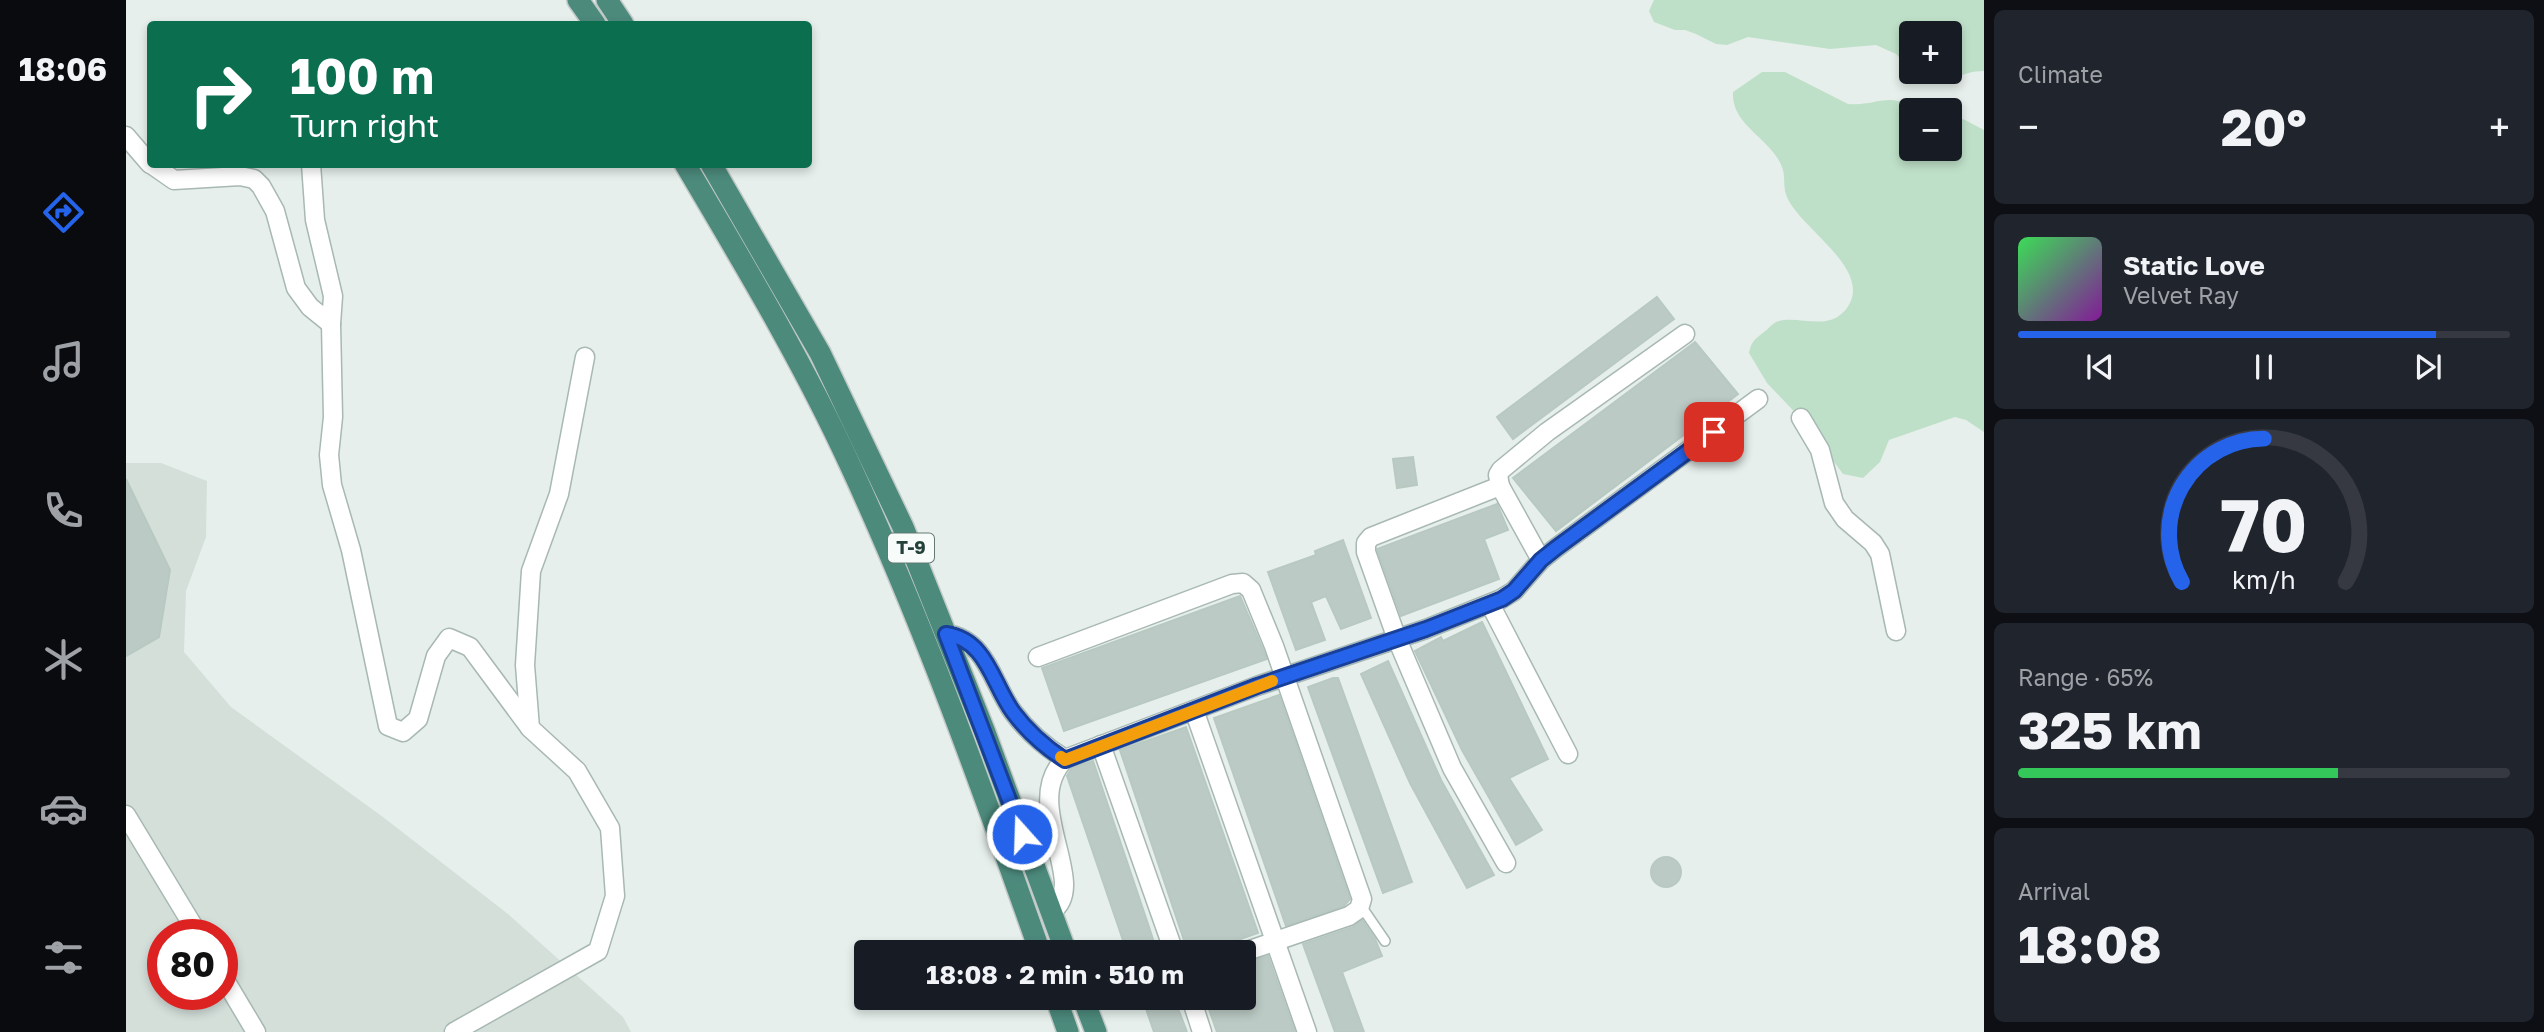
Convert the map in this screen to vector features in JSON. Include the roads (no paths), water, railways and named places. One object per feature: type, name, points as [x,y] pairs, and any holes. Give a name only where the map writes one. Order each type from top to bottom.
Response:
[{"type":"highway","points":[[578,0],[593,21]]},
{"type":"highway","points":[[607,0],[621,21]]},
{"type":"highway","name":"T-9","points":[[687,168],[764,297],[850,466],[936,667],[1036,940]]},
{"type":"highway","name":"T-9","points":[[713,168],[820,353],[903,527],[984,730],[1062,940]]},
{"type":"highway","points":[[1060,1010],[1068,1032]]},
{"type":"highway","points":[[1088,1010],[1096,1032]]},
{"type":"street","points":[[126,136],[147,160]]},
{"type":"street","points":[[157,168],[174,180],[240,176],[254,179],[261,186],[279,223],[296,288],[310,307],[331,324]]},
{"type":"street","points":[[311,168],[315,220],[333,296],[333,417],[329,455],[331,485],[351,550],[388,726],[403,732],[418,719],[436,656],[449,638],[470,647],[530,728],[577,771],[610,828],[615,896],[598,951],[454,1032]]},
{"type":"street","points":[[1541,560],[1500,485],[1498,475],[1504,465],[1685,334]]},
{"type":"street","points":[[530,728],[525,665],[531,571],[559,494],[585,357]]},
{"type":"street","points":[[1051,912],[1062,901],[1066,891],[1050,813],[1054,773],[1065,760],[1194,710],[1490,604],[1514,591],[1541,560],[1758,399]]},
{"type":"street","points":[[1801,418],[1820,450],[1834,503],[1881,554],[1896,631]]},
{"type":"street","points":[[1500,485],[1369,538],[1366,552],[1397,639],[1452,768],[1506,863]]},
{"type":"street","points":[[1038,657],[1238,582],[1247,586],[1253,594],[1362,894],[1361,906],[1349,916],[1256,948]]},
{"type":"street","points":[[1490,604],[1568,754]]},
{"type":"street","points":[[946,634],[962,638],[976,648],[1013,712],[1042,744],[1065,760]]},
{"type":"street","points":[[1194,710],[1307,1032]]},
{"type":"street","points":[[1101,746],[1170,940]]},
{"type":"street","points":[[126,815],[189,919]]},
{"type":"street","points":[[238,1002],[256,1032]]},
{"type":"street","points":[[1195,1010],[1202,1032]]},
{"type":"lane","points":[[1361,906],[1385,941]]}]
